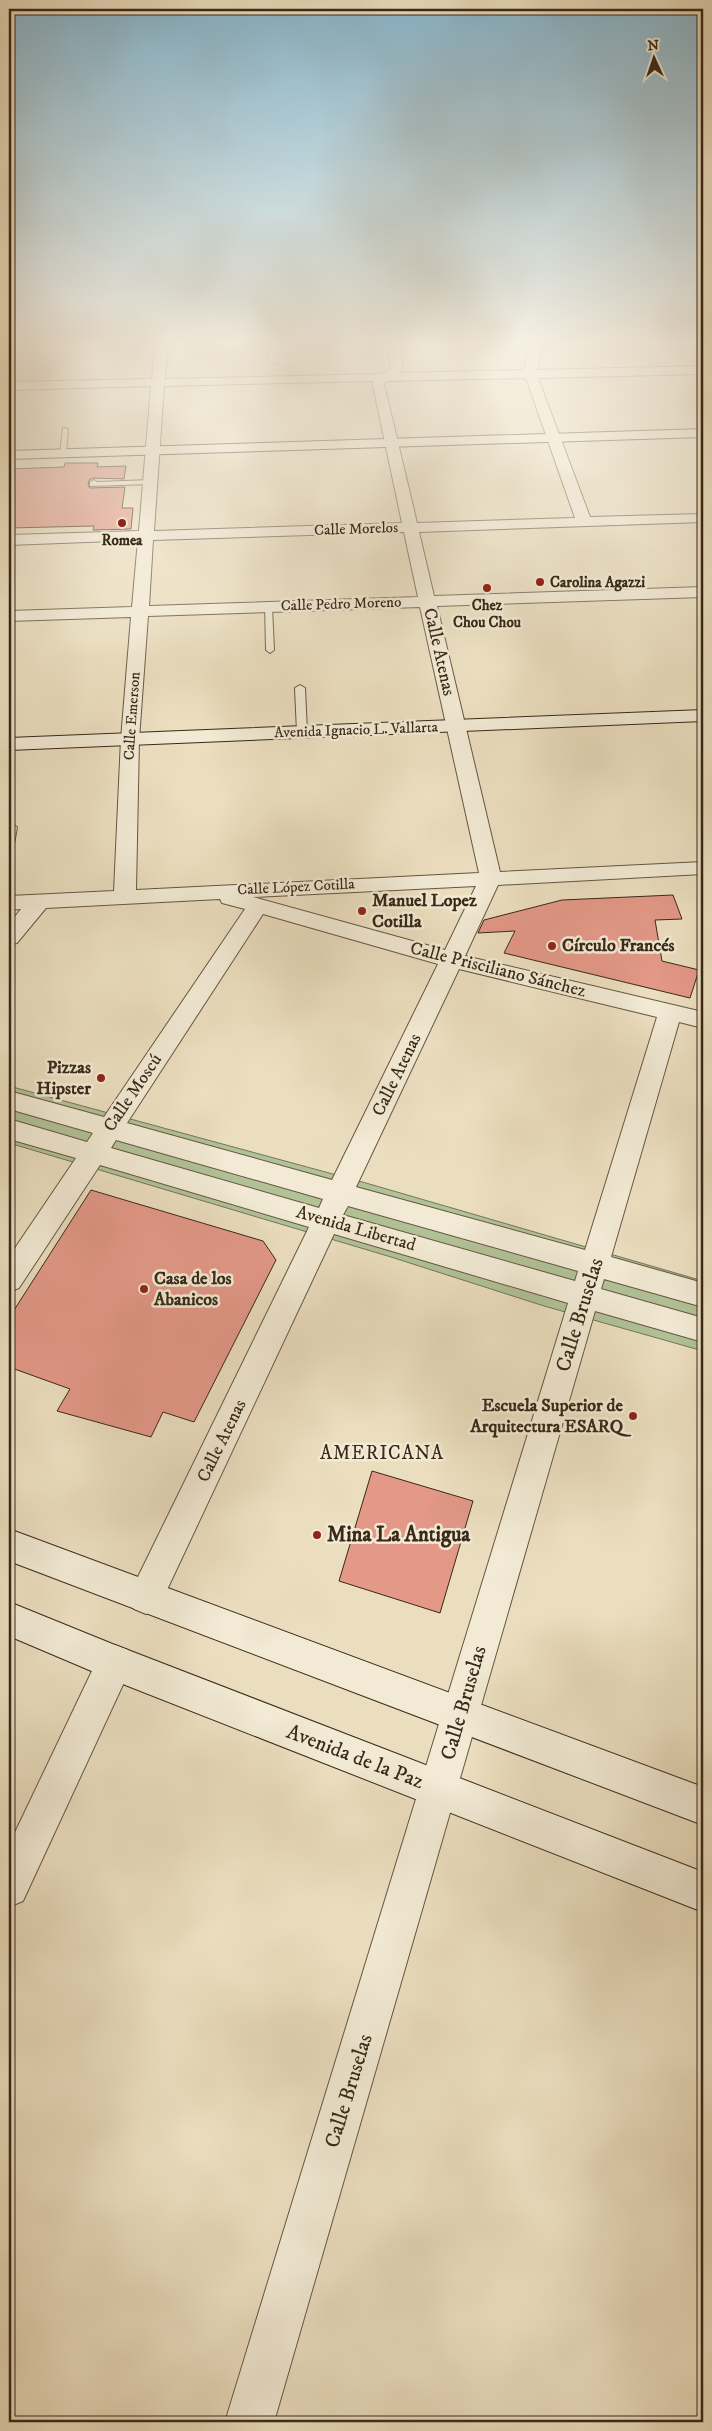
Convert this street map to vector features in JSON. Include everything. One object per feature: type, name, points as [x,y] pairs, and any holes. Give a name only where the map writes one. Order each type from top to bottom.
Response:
[{"type":"street","name":"Calle Emerson","points":[[125,896],[130,739],[153,458]]},
{"type":"street","name":"Calle Atenas","points":[[146,1597],[491,878],[395,458]]},
{"type":"street","points":[[562,458],[584,522]]},
{"type":"street","name":"Calle Morelos","points":[[9,540],[703,518]]},
{"type":"street","name":"Calle Pedro Moreno","points":[[9,616],[703,592]]},
{"type":"street","name":"Avenida Ignacio L. Vallarta","points":[[9,744],[703,715]]},
{"type":"street","name":"Calle López Cotilla","points":[[9,903],[703,868]]},
{"type":"street","name":"Calle Prisciliano Sánchez","points":[[208,892],[452,960],[687,1016]]},
{"type":"street","points":[[9,938],[40,901]]},
{"type":"street","name":"Calle Moscú","points":[[9,1280],[258,906]]},
{"type":"street","name":"Calle Bruselas","points":[[250,2422],[590,1280],[687,1016]]},
{"type":"street","name":"Avenida Libertad","points":[[9,1100],[340,1192],[590,1280],[703,1330]]},
{"type":"street","name":"Avenida Libertad","points":[[9,1129],[327,1221],[590,1280],[703,1295]]},
{"type":"street","points":[[9,1545],[703,1806]]},
{"type":"street","name":"Avenida de la Paz","points":[[9,1619],[115,1663],[703,1892]]},
{"type":"street","points":[[9,1887],[115,1663]]},
{"type":"lane","points":[[94,482],[93,484],[151,482]]},
{"type":"lane","points":[[268,607],[270,650]]},
{"type":"lane","points":[[300,688],[302,732]]},
{"type":"lane","points":[[9,844],[12,827]]},
{"type":"green space","points":[[9,1086],[366,1183],[703,1281],[703,1351],[544,1306],[391,1257],[9,1143]]},
{"type":"building","points":[[65,463],[98,463],[97,467],[126,466],[124,479],[93,478],[89,480],[88,486],[90,488],[125,487],[122,508],[133,508],[131,529],[93,530],[94,526],[9,528],[9,469],[64,467]]},
{"type":"building","name":"Círculo Francés","points":[[673,895],[682,919],[655,920],[662,961],[699,970],[690,998],[504,953],[515,931],[478,933],[484,920],[562,900]]},
{"type":"building","name":"Casa de los Abanicos","points":[[91,1190],[263,1241],[276,1260],[194,1422],[163,1412],[151,1437],[57,1411],[70,1389],[9,1367],[9,1318]]},
{"type":"building","points":[[372,1471],[473,1501],[440,1613],[339,1581]]},
{"type":"place","name":"Romea","points":[[122,523]]},
{"type":"place","name":"Carolina Agazzi","points":[[540,582]]},
{"type":"place","name":"Chez Chou Chou","points":[[487,588]]},
{"type":"place","name":"Manuel Lopez Cotilla","points":[[362,911]]},
{"type":"place","name":"Círculo Francés","points":[[552,946]]},
{"type":"place","name":"Pizzas Hipster","points":[[101,1078]]},
{"type":"place","name":"Casa de los Abanicos","points":[[144,1289]]},
{"type":"place","name":"Escuela Superior de Arquitectura ESARQ","points":[[633,1416]]},
{"type":"place","name":"Mina La Antigua","points":[[317,1535]]},
{"type":"district","name":"AMERICANA","points":[[382,1453]]}]
